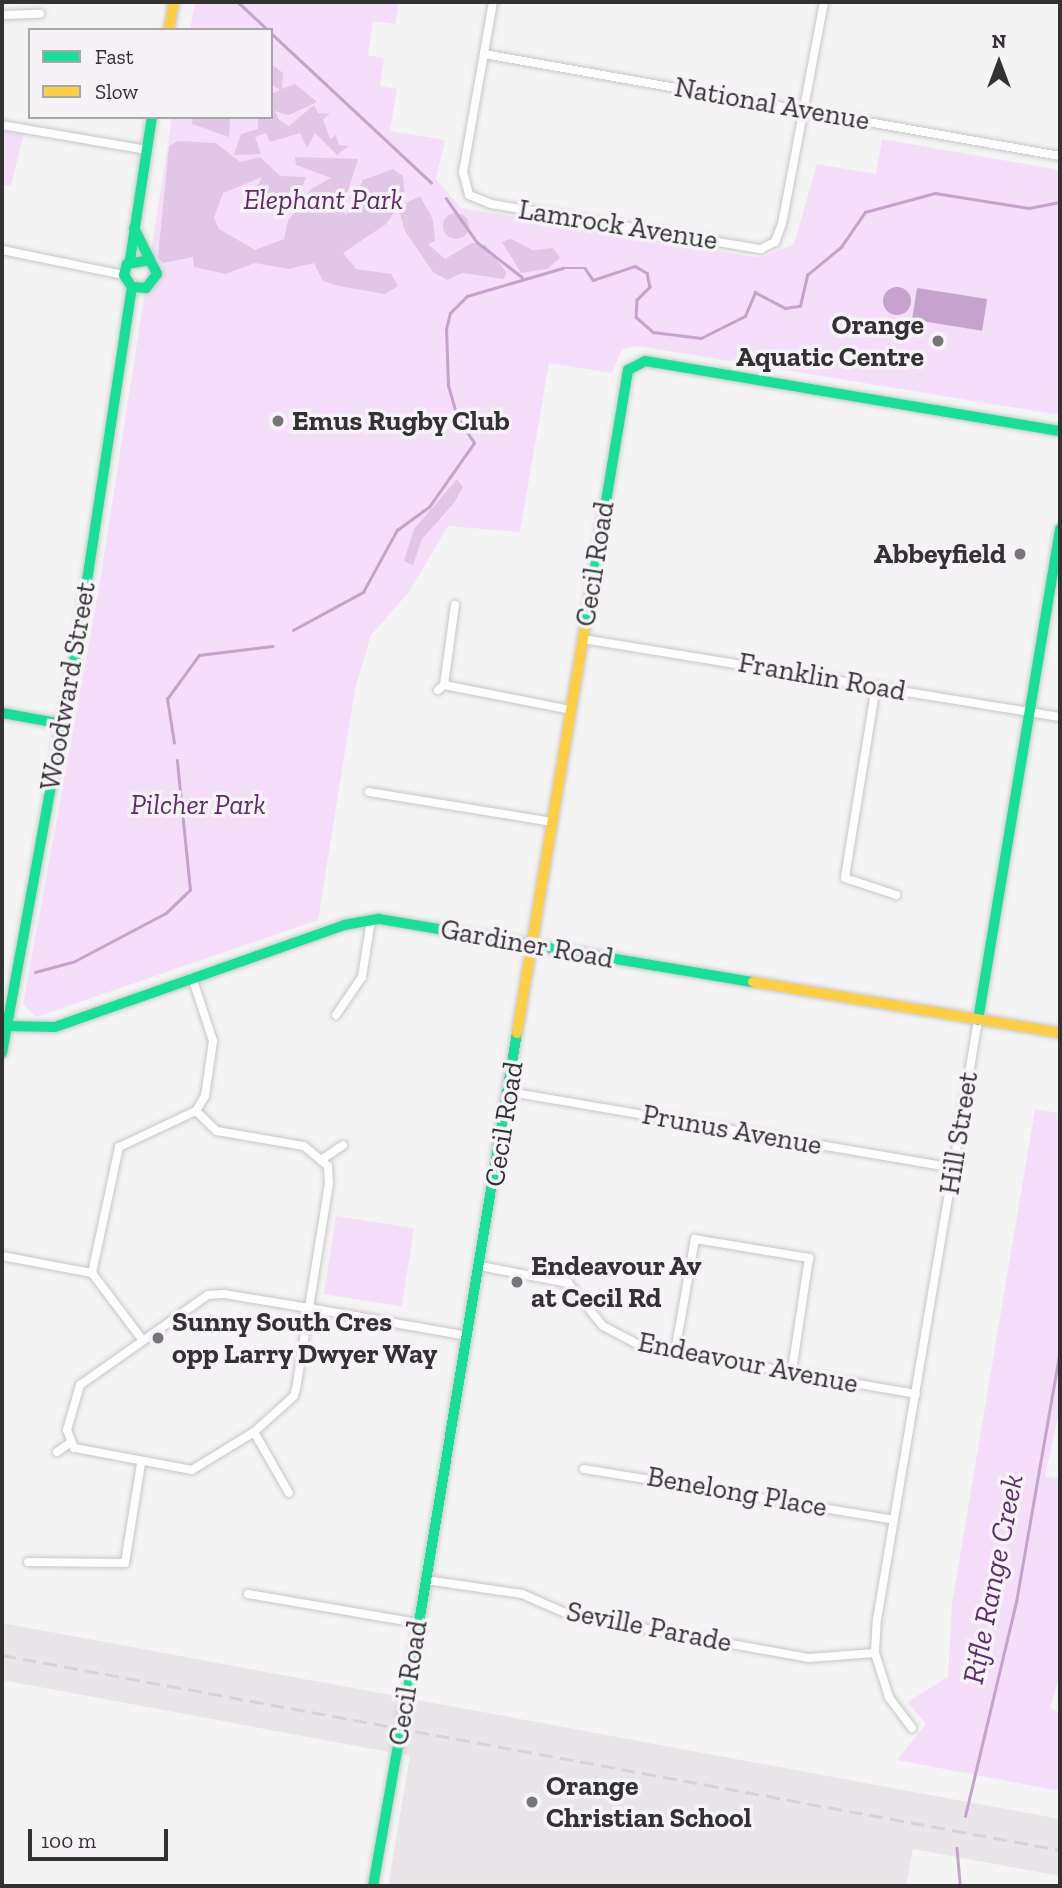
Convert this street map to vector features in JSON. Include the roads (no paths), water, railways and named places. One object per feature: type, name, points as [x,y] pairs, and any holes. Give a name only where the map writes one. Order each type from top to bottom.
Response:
[{"type":"street","points":[[169,28],[174,2]]},
{"type":"street","points":[[484,54],[493,2]]},
{"type":"street","points":[[806,110],[824,2]]},
{"type":"street","points":[[2,15],[40,14]]},
{"type":"street","name":"National Avenue","points":[[484,54],[1060,156]]},
{"type":"street","name":"Lamrock Avenue","points":[[484,54],[463,179],[469,195],[491,204],[769,247],[782,224],[806,110]]},
{"type":"street","points":[[124,275],[130,260],[133,225],[152,119]]},
{"type":"street","points":[[2,125],[146,150]]},
{"type":"street","points":[[2,250],[124,275],[132,287],[146,288],[157,274],[133,225]]},
{"type":"street","points":[[130,260],[150,260]]},
{"type":"street","name":"Woodward Street","points":[[2,1052],[132,319],[132,287]]},
{"type":"street","name":"Woodward Street","points":[[132,319],[146,288]]},
{"type":"street","name":"Cecil Road","points":[[373,1886],[510,1092],[626,379],[635,364],[1060,431]]},
{"type":"street","name":"Hill Street","points":[[912,1728],[889,1697],[875,1653],[891,1519],[916,1394],[1027,712],[1056,573],[1060,529]]},
{"type":"street","points":[[455,605],[441,687],[571,710]]},
{"type":"street","name":"Franklin Road","points":[[583,639],[1060,717]]},
{"type":"street","points":[[876,686],[845,878],[897,895]]},
{"type":"street","points":[[2,713],[62,724]]},
{"type":"street","points":[[369,792],[552,822]]},
{"type":"street","points":[[336,1015],[362,977],[371,920]]},
{"type":"street","name":"Gardiner Road","points":[[7,1026],[55,1027],[192,978],[371,920],[1060,1033]]},
{"type":"street","points":[[92,1273],[119,1147],[196,1111],[205,1096],[213,1041],[192,978]]},
{"type":"street","name":"Prunus Avenue","points":[[510,1092],[954,1168]]},
{"type":"street","points":[[70,1443],[82,1452],[198,1468],[254,1432],[294,1396],[329,1183],[324,1158],[304,1146],[217,1131],[196,1111]]},
{"type":"street","points":[[324,1158],[343,1145]]},
{"type":"street","points":[[676,1352],[695,1239],[809,1258],[792,1371]]},
{"type":"street","points":[[2,1256],[92,1273],[141,1338]]},
{"type":"street","name":"Endeavour Avenue","points":[[480,1266],[568,1283],[613,1333],[641,1346],[916,1394]]},
{"type":"street","points":[[70,1443],[69,1419],[80,1385],[141,1338],[215,1293],[467,1336]]},
{"type":"street","points":[[254,1432],[289,1493]]},
{"type":"street","points":[[57,1452],[70,1443]]},
{"type":"street","points":[[28,1562],[125,1563],[141,1462]]},
{"type":"street","name":"Benelong Place","points":[[584,1469],[891,1519]]},
{"type":"street","name":"Seville Parade","points":[[426,1580],[522,1594],[570,1615],[808,1658],[875,1653]]},
{"type":"street","points":[[248,1594],[418,1623]]},
{"type":"waterway","points":[[238,2],[266,28]]},
{"type":"waterway","points":[[273,35],[431,182]]},
{"type":"waterway","points":[[293,630],[363,592],[397,530],[429,507],[474,443],[457,417],[448,385],[446,329],[450,313],[467,296],[563,268],[585,268],[593,280],[635,266],[647,273],[650,287],[637,300],[636,317],[653,332],[701,338],[745,316],[755,292],[785,308],[800,306],[807,275],[841,247],[865,212],[935,193],[1029,208],[1060,202]]},
{"type":"waterway","points":[[446,198],[477,242],[522,277]]},
{"type":"waterway","points":[[174,743],[167,699],[199,655],[272,646]]},
{"type":"waterway","points":[[35,972],[73,962],[166,913],[190,890],[177,761]]},
{"type":"waterway","name":"Rifle Range Creek","points":[[965,1816],[1016,1602],[1060,1350]]},
{"type":"waterway","name":"Rifle Range Creek","points":[[957,1848],[960,1886]]},
{"type":"railway","points":[[2,1655],[1060,1850]]},
{"type":"place","name":"Orange Aquatic Centre","points":[[938,341]]},
{"type":"place","name":"Emus Rugby Club","points":[[278,421]]},
{"type":"place","name":"Abbeyfield","points":[[1020,554]]},
{"type":"place","name":"Endeavour Av at Cecil Rd","points":[[517,1282]]},
{"type":"place","name":"Sunny South Cres opp Larry Dwyer Way","points":[[158,1338]]},
{"type":"place","name":"Orange Christian School","points":[[532,1802]]},
{"type":"park label","name":"Elephant Park","points":[[323,200]]},
{"type":"park label","name":"Pilcher Park","points":[[198,805]]}]
